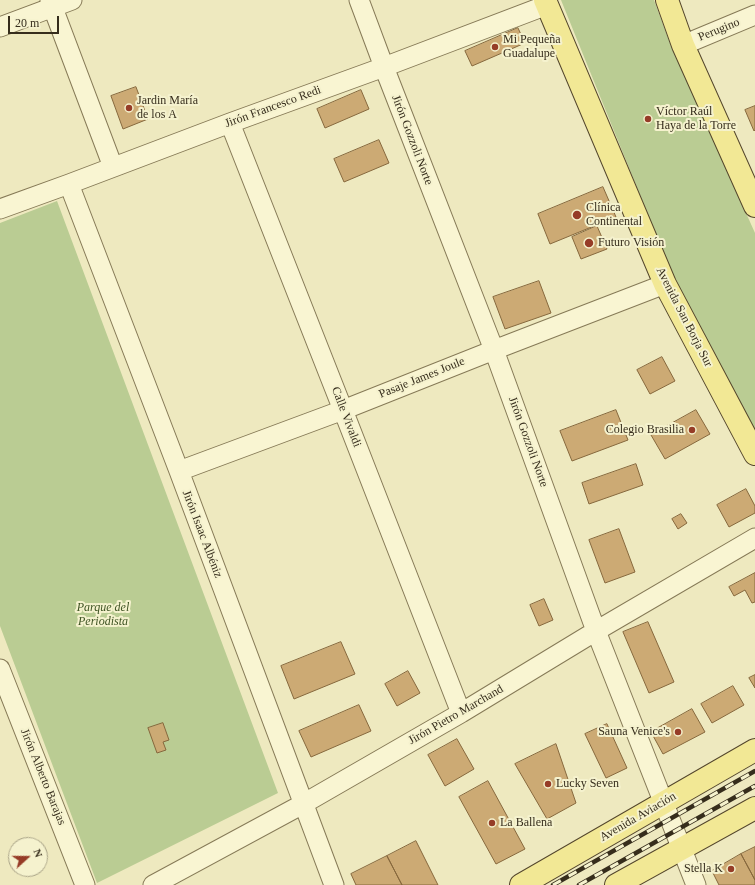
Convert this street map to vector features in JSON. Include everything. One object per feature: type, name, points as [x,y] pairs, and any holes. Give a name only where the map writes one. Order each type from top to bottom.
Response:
[{"type":"main road","points":[[667,0],[683,45],[755,206]]},
{"type":"main road","name":"Avenida San Borja Sur","points":[[546,3],[665,284],[755,454]]},
{"type":"main road","name":"Avenida Aviación","points":[[521,885],[755,750]]},
{"type":"main road","points":[[616,885],[755,808]]},
{"type":"street","points":[[0,27],[52,4],[72,0]]},
{"type":"street","name":"Jirón Gozzoli Norte","points":[[359,0],[494,350],[596,631],[696,885]]},
{"type":"street","name":"Jirón Francesco Redi","points":[[0,209],[230,122],[384,66],[546,3]]},
{"type":"street","points":[[52,4],[113,167]]},
{"type":"street","name":"Perugino","points":[[683,45],[755,15]]},
{"type":"street","name":"Calle Vivaldi","points":[[230,122],[461,713]]},
{"type":"street","name":"Jirón Isaac Albéniz","points":[[69,184],[179,471],[334,885]]},
{"type":"street","name":"Pasaje James Joule","points":[[179,471],[343,410],[665,284]]},
{"type":"street","name":"Jirón Pietro Marchand","points":[[152,885],[303,804],[461,713],[596,631],[755,538]]},
{"type":"street","name":"Jirón Alberto Barajas","points":[[0,669],[85,885]]},
{"type":"green space","points":[[561,0],[654,0],[671,46],[755,233],[755,437],[676,284]]},
{"type":"green space","name":"Parque del Periodista","points":[[57,201],[278,793],[97,883],[0,626],[0,223]]},
{"type":"building","name":"Mi Pequeña Guadalupe","points":[[518,28],[525,43],[472,66],[465,51]]},
{"type":"building","name":"Jardin María de los A","points":[[136,87],[148,119],[123,129],[111,96]]},
{"type":"building","points":[[361,90],[369,109],[325,128],[317,109]]},
{"type":"building","points":[[755,106],[755,130],[754,131],[745,110]]},
{"type":"building","points":[[379,140],[389,163],[344,182],[334,159]]},
{"type":"building","name":"Clínica Continental","points":[[603,187],[616,217],[550,244],[538,214]]},
{"type":"building","name":"Futuro Visión","points":[[597,226],[607,249],[581,259],[572,237]]},
{"type":"building","points":[[539,281],[551,313],[505,329],[493,297]]},
{"type":"building","points":[[662,357],[675,381],[650,394],[637,370]]},
{"type":"building","points":[[616,410],[628,440],[572,461],[560,431]]},
{"type":"building","points":[[696,410],[710,434],[665,459],[651,435]]},
{"type":"building","points":[[636,464],[643,485],[589,504],[582,483]]},
{"type":"building","points":[[746,489],[755,506],[755,513],[729,527],[717,505]]},
{"type":"building","points":[[681,514],[687,523],[678,529],[672,519]]},
{"type":"building","points":[[619,529],[635,572],[605,583],[589,540]]},
{"type":"building","points":[[755,573],[755,602],[752,603],[745,590],[734,596],[729,587]]},
{"type":"building","points":[[544,599],[553,620],[539,626],[530,605]]},
{"type":"building","points":[[648,622],[674,682],[649,693],[623,632]]},
{"type":"building","points":[[341,642],[355,674],[294,699],[281,666]]},
{"type":"building","points":[[408,671],[420,693],[397,706],[385,684]]},
{"type":"building","points":[[755,675],[755,688],[749,678]]},
{"type":"building","points":[[733,686],[744,705],[712,723],[701,704]]},
{"type":"building","points":[[359,705],[371,731],[311,757],[299,731]]},
{"type":"building","name":"Sauna Venice's","points":[[692,709],[705,732],[663,754],[651,732]]},
{"type":"building","points":[[163,723],[169,740],[163,742],[166,750],[157,753],[148,728]]},
{"type":"building","points":[[607,724],[627,768],[606,778],[585,734]]},
{"type":"building","points":[[457,739],[474,769],[445,786],[428,755]]},
{"type":"building","name":"Lucky Seven","points":[[556,744],[576,803],[547,819],[515,764]]},
{"type":"building","name":"La Ballena","points":[[488,781],[525,849],[496,864],[459,797]]},
{"type":"building","points":[[416,841],[438,885],[402,885],[387,856]]},
{"type":"building","points":[[755,847],[755,880],[741,854]]},
{"type":"building","points":[[741,854],[755,880],[755,885],[719,885],[712,871]]},
{"type":"building","points":[[387,856],[402,885],[356,885],[351,874]]},
{"type":"railway","points":[[553,885],[755,771]]},
{"type":"railway","points":[[579,885],[755,786]]},
{"type":"place","name":"Mi Pequeña Guadalupe","points":[[495,47]]},
{"type":"place","name":"Jardin María de los A","points":[[129,108]]},
{"type":"place","name":"Víctor Raúl Haya de la Torre","points":[[648,119]]},
{"type":"place","name":"Clínica Continental","points":[[577,215]]},
{"type":"place","name":"Futuro Visión","points":[[589,243]]},
{"type":"place","name":"Colegio Brasilia","points":[[692,430]]},
{"type":"place","name":"Sauna Venice's","points":[[678,732]]},
{"type":"place","name":"Lucky Seven","points":[[548,784]]},
{"type":"place","name":"La Ballena","points":[[492,823]]},
{"type":"place","name":"Stella K","points":[[731,869]]}]
